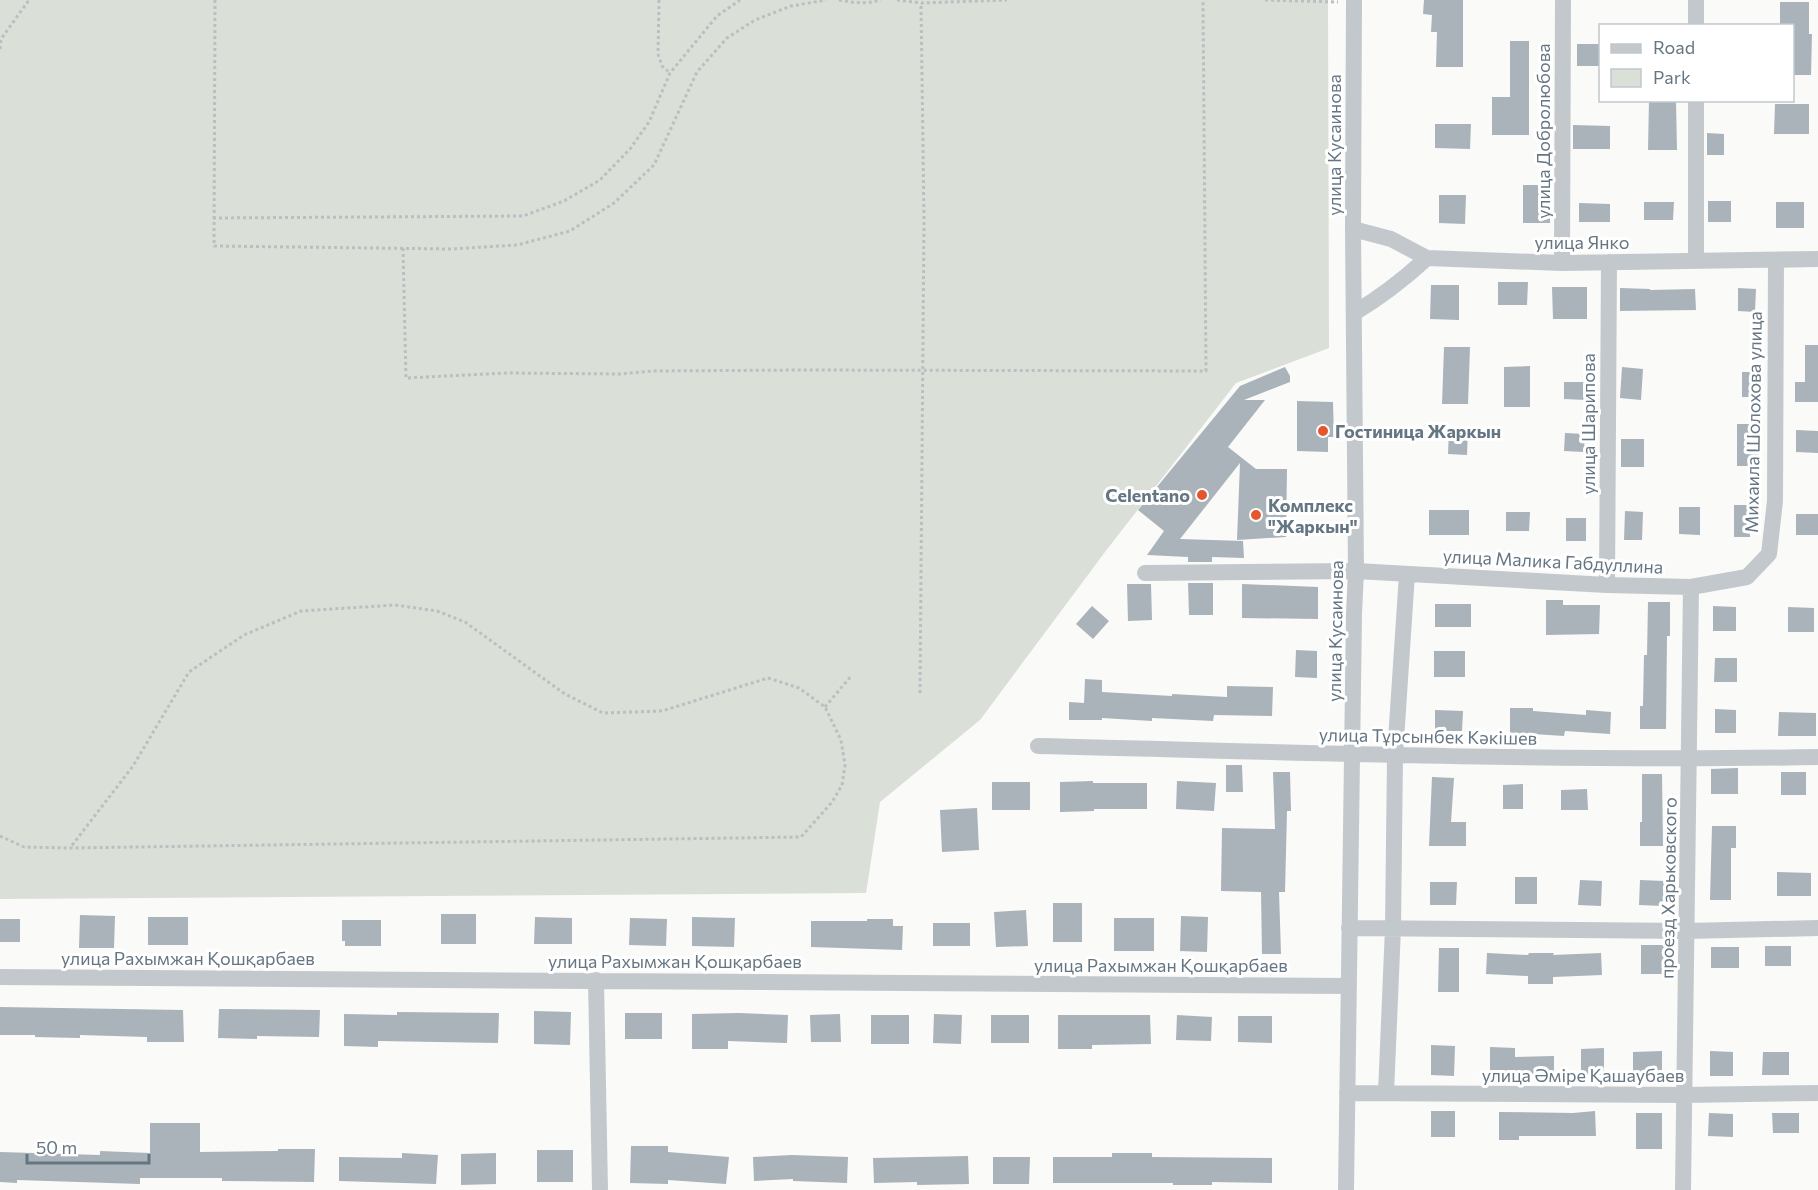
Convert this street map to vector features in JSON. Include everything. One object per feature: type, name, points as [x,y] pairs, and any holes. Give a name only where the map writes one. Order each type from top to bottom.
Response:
[{"type":"street","name":"улица Добролюбова","points":[[1562,263],[1563,0]]},
{"type":"street","points":[[1696,0],[1696,24]]},
{"type":"street","name":"улица Кусаинова","points":[[1346,1190],[1356,571],[1354,1]]},
{"type":"street","points":[[1696,102],[1696,261]]},
{"type":"street","name":"улица Янко","points":[[1353,229],[1391,239],[1427,258],[1562,263],[1818,259]]},
{"type":"street","points":[[1354,313],[1395,286],[1427,258]]},
{"type":"street","name":"Михаила Шолохова улица","points":[[1747,577],[1769,554],[1775,501],[1776,260]]},
{"type":"street","name":"улица Шарипова","points":[[1607,585],[1609,262]]},
{"type":"street","name":"улица Малика Габдуллина","points":[[1145,573],[1356,571],[1607,585],[1691,587],[1747,577]]},
{"type":"street","points":[[1386,1093],[1395,755],[1407,574]]},
{"type":"street","name":"проезд Харьковского","points":[[1683,1190],[1691,587]]},
{"type":"street","name":"улица Тұрсынбек Кәкішев","points":[[1038,746],[1395,755],[1689,759],[1818,757]]},
{"type":"street","points":[[1350,928],[1687,931],[1818,928]]},
{"type":"street","name":"улица Рахымжан Қошқарбаев","points":[[0,977],[1349,986]]},
{"type":"street","points":[[596,980],[600,1190]]},
{"type":"street","name":"улица Әміре Қашаубаев","points":[[1347,1093],[1818,1094]]},
{"type":"path","points":[[0,49],[1,39],[29,0]]},
{"type":"path","points":[[215,0],[214,246],[451,249],[518,246],[570,231],[614,203],[654,165],[697,72],[727,38],[754,20],[791,6],[826,0]]},
{"type":"path","points":[[659,0],[658,54],[662,66],[670,73]]},
{"type":"path","points":[[213,218],[523,216],[564,201],[600,180],[630,149],[649,122],[670,73],[717,16],[740,0]]},
{"type":"path","points":[[839,0],[871,3],[881,0]]},
{"type":"path","points":[[897,0],[921,3],[1007,0]]},
{"type":"path","points":[[403,248],[406,378],[507,374],[620,374],[652,371],[1206,371],[1203,0]]},
{"type":"path","points":[[1265,0],[1354,1]]},
{"type":"path","points":[[920,693],[924,220],[921,3]]},
{"type":"path","points":[[0,836],[24,847],[70,848],[801,837],[832,802],[842,785],[845,765],[841,740],[825,707],[800,688],[768,678],[662,711],[603,713],[565,694],[465,622],[437,611],[394,605],[301,611],[244,635],[189,672],[133,766],[70,848]]},
{"type":"path","points":[[825,707],[852,675]]},
{"type":"green space","points":[[0,0],[1328,0],[1329,348],[1236,383],[1105,552],[980,720],[880,802],[866,893],[0,899]]},
{"type":"building","points":[[1424,0],[1463,0],[1463,67],[1436,67],[1437,32],[1431,32],[1432,15],[1423,14]]},
{"type":"building","points":[[1780,2],[1809,2],[1809,34],[1812,34],[1811,75],[1794,75],[1794,24],[1780,24]]},
{"type":"building","points":[[1510,41],[1529,41],[1529,135],[1492,135],[1492,97],[1510,97]]},
{"type":"building","points":[[1577,44],[1599,44],[1599,66],[1577,66]]},
{"type":"building","points":[[1649,102],[1676,102],[1677,150],[1648,150]]},
{"type":"building","points":[[1775,104],[1809,104],[1809,134],[1774,134]]},
{"type":"building","points":[[1435,124],[1471,124],[1470,149],[1435,148]]},
{"type":"building","points":[[1573,125],[1610,126],[1610,149],[1573,149]]},
{"type":"building","points":[[1707,133],[1724,134],[1724,155],[1707,155]]},
{"type":"building","points":[[1523,185],[1550,185],[1550,223],[1523,223]]},
{"type":"building","points":[[1439,195],[1466,195],[1465,224],[1439,223]]},
{"type":"building","points":[[1708,201],[1731,201],[1731,222],[1708,222]]},
{"type":"building","points":[[1644,202],[1674,202],[1673,220],[1644,220]]},
{"type":"building","points":[[1776,202],[1804,202],[1804,228],[1776,228]]},
{"type":"building","points":[[1579,203],[1610,204],[1610,222],[1579,222]]},
{"type":"building","points":[[1498,282],[1528,282],[1527,305],[1498,305]]},
{"type":"building","points":[[1431,285],[1459,285],[1459,320],[1430,319]]},
{"type":"building","points":[[1552,287],[1587,287],[1587,319],[1553,319]]},
{"type":"building","points":[[1620,288],[1695,289],[1696,310],[1620,311]]},
{"type":"building","points":[[1738,288],[1756,289],[1755,312],[1738,311]]},
{"type":"building","points":[[1805,345],[1818,345],[1818,402],[1795,402],[1795,382],[1805,382]]},
{"type":"building","points":[[1444,347],[1470,347],[1468,404],[1442,404]]},
{"type":"building","points":[[1530,366],[1530,407],[1504,407],[1504,367]]},
{"type":"building","points":[[1285,367],[1290,376],[1290,382],[1244,400],[1265,400],[1228,447],[1256,469],[1287,469],[1286,537],[1237,540],[1240,463],[1180,539],[1243,541],[1244,558],[1212,557],[1212,562],[1188,562],[1188,557],[1147,555],[1164,531],[1138,510],[1240,386]]},
{"type":"building","points":[[1622,367],[1643,369],[1641,400],[1620,398]]},
{"type":"building","points":[[1742,372],[1763,372],[1763,397],[1742,397]]},
{"type":"building","points":[[1564,382],[1586,382],[1586,400],[1564,399]]},
{"type":"building","points":[[1297,401],[1333,402],[1334,437],[1328,437],[1328,452],[1297,451]]},
{"type":"building","points":[[1737,424],[1758,424],[1758,466],[1737,466]]},
{"type":"building","points":[[1449,430],[1468,430],[1467,455],[1448,454]]},
{"type":"building","points":[[1796,430],[1818,431],[1818,453],[1796,452]]},
{"type":"building","points":[[1565,433],[1585,434],[1584,452],[1564,451]]},
{"type":"building","points":[[1621,439],[1644,439],[1644,467],[1621,467]]},
{"type":"building","points":[[1734,505],[1750,505],[1750,537],[1734,537]]},
{"type":"building","points":[[1679,507],[1700,507],[1700,535],[1679,534]]},
{"type":"building","points":[[1429,510],[1469,510],[1469,535],[1429,535]]},
{"type":"building","points":[[1625,511],[1643,512],[1642,540],[1624,540]]},
{"type":"building","points":[[1506,512],[1530,512],[1529,531],[1506,531]]},
{"type":"building","points":[[1796,514],[1818,514],[1818,535],[1796,535]]},
{"type":"building","points":[[1566,518],[1586,518],[1586,541],[1566,541]]},
{"type":"building","points":[[1188,583],[1213,583],[1213,615],[1189,615]]},
{"type":"building","points":[[1127,584],[1151,584],[1152,620],[1128,621]]},
{"type":"building","points":[[1242,584],[1318,587],[1318,619],[1242,618]]},
{"type":"building","points":[[1546,600],[1563,600],[1563,605],[1600,605],[1599,634],[1546,635]]},
{"type":"building","points":[[1648,602],[1670,602],[1670,636],[1667,636],[1666,729],[1640,729],[1644,655],[1647,655]]},
{"type":"building","points":[[1435,604],[1471,604],[1471,627],[1435,627]]},
{"type":"building","points":[[1092,606],[1109,621],[1093,639],[1076,624]]},
{"type":"building","points":[[1713,606],[1736,607],[1736,631],[1713,631]]},
{"type":"building","points":[[1788,607],[1814,608],[1814,632],[1788,632]]},
{"type":"building","points":[[1296,650],[1317,651],[1317,678],[1295,677]]},
{"type":"building","points":[[1434,651],[1465,651],[1465,677],[1434,677]]},
{"type":"building","points":[[1715,658],[1737,658],[1737,682],[1714,682]]},
{"type":"building","points":[[1085,679],[1102,680],[1102,692],[1172,696],[1172,694],[1227,697],[1227,686],[1273,687],[1272,716],[1214,715],[1213,721],[1152,718],[1152,721],[1102,718],[1102,720],[1069,720],[1069,702],[1084,703]]},
{"type":"building","points":[[1510,708],[1533,708],[1533,711],[1586,715],[1586,710],[1611,712],[1610,734],[1565,731],[1564,736],[1533,734],[1533,740],[1510,740]]},
{"type":"building","points":[[1715,709],[1736,710],[1736,733],[1715,733]]},
{"type":"building","points":[[1435,710],[1463,711],[1462,731],[1435,731]]},
{"type":"building","points":[[1779,712],[1816,713],[1816,736],[1778,736]]},
{"type":"building","points":[[1226,765],[1242,765],[1243,792],[1226,792]]},
{"type":"building","points":[[1738,768],[1738,794],[1711,794],[1711,769]]},
{"type":"building","points":[[1273,772],[1290,772],[1291,811],[1287,811],[1285,892],[1279,892],[1281,954],[1262,954],[1261,892],[1221,891],[1222,828],[1275,829]]},
{"type":"building","points":[[1781,772],[1806,772],[1806,795],[1781,795]]},
{"type":"building","points":[[1642,774],[1662,774],[1663,846],[1640,846]]},
{"type":"building","points":[[1432,777],[1454,778],[1451,822],[1466,822],[1466,846],[1429,846]]},
{"type":"building","points":[[1093,781],[1093,783],[1147,783],[1147,809],[1094,809],[1094,811],[1060,812],[1060,782]]},
{"type":"building","points":[[1177,781],[1216,783],[1214,811],[1176,809]]},
{"type":"building","points":[[992,782],[1030,782],[1030,810],[992,810]]},
{"type":"building","points":[[1523,784],[1523,809],[1503,809],[1503,785]]},
{"type":"building","points":[[1587,789],[1588,810],[1561,810],[1561,790]]},
{"type":"building","points":[[977,808],[979,850],[942,852],[940,810]]},
{"type":"building","points":[[1712,826],[1736,826],[1736,848],[1731,848],[1731,900],[1710,900]]},
{"type":"building","points":[[1777,872],[1811,873],[1811,896],[1777,896]]},
{"type":"building","points":[[1515,877],[1537,877],[1537,904],[1515,904]]},
{"type":"building","points":[[1580,880],[1602,881],[1601,906],[1578,905]]},
{"type":"building","points":[[1640,880],[1664,881],[1663,906],[1639,905]]},
{"type":"building","points":[[1430,882],[1457,882],[1456,905],[1430,905]]},
{"type":"building","points":[[1053,903],[1082,903],[1082,942],[1053,942]]},
{"type":"building","points":[[1026,910],[1028,946],[996,947],[994,912]]},
{"type":"building","points":[[441,914],[476,914],[476,944],[441,944]]},
{"type":"building","points":[[80,915],[115,916],[114,948],[79,948]]},
{"type":"building","points":[[1181,916],[1208,917],[1207,952],[1180,951]]},
{"type":"building","points":[[148,917],[188,917],[188,945],[148,945]]},
{"type":"building","points":[[535,917],[572,918],[572,944],[534,944]]},
{"type":"building","points":[[692,917],[735,918],[734,947],[692,946]]},
{"type":"building","points":[[630,918],[667,919],[666,946],[629,945]]},
{"type":"building","points":[[1114,918],[1154,918],[1154,951],[1114,951]]},
{"type":"building","points":[[0,919],[20,919],[20,942],[0,942]]},
{"type":"building","points":[[867,919],[893,919],[893,926],[903,926],[902,950],[811,947],[811,921],[867,921]]},
{"type":"building","points":[[342,920],[381,920],[381,946],[345,946],[345,941],[342,941]]},
{"type":"building","points":[[933,923],[970,923],[970,946],[933,946]]},
{"type":"building","points":[[1641,945],[1665,945],[1664,974],[1641,974]]},
{"type":"building","points":[[1765,946],[1791,946],[1791,966],[1765,966]]},
{"type":"building","points":[[1711,947],[1739,947],[1739,968],[1711,968]]},
{"type":"building","points":[[1439,948],[1459,948],[1459,992],[1438,992]]},
{"type":"building","points":[[1487,953],[1528,955],[1529,953],[1554,953],[1553,955],[1601,953],[1602,975],[1553,977],[1553,984],[1528,984],[1528,976],[1486,974]]},
{"type":"building","points":[[0,1007],[183,1010],[184,1042],[147,1042],[147,1037],[80,1035],[80,1038],[0,1035]]},
{"type":"building","points":[[219,1009],[320,1010],[319,1037],[218,1038]]},
{"type":"building","points":[[534,1011],[571,1012],[570,1045],[534,1044]]},
{"type":"building","points":[[397,1012],[499,1013],[498,1043],[378,1041],[378,1047],[344,1046],[344,1014],[397,1015]]},
{"type":"building","points":[[625,1013],[662,1013],[662,1039],[625,1039]]},
{"type":"building","points":[[692,1014],[788,1015],[787,1043],[728,1041],[728,1049],[692,1049]]},
{"type":"building","points":[[840,1014],[841,1042],[811,1042],[810,1015]]},
{"type":"building","points":[[934,1014],[962,1015],[961,1044],[933,1043]]},
{"type":"building","points":[[871,1015],[909,1015],[909,1044],[871,1044]]},
{"type":"building","points":[[991,1015],[1029,1015],[1029,1043],[991,1043]]},
{"type":"building","points":[[1058,1015],[1150,1015],[1151,1044],[1092,1045],[1092,1049],[1058,1049]]},
{"type":"building","points":[[1177,1015],[1212,1017],[1211,1041],[1176,1040]]},
{"type":"building","points":[[1238,1016],[1272,1016],[1272,1043],[1238,1042]]},
{"type":"building","points":[[1431,1045],[1455,1046],[1454,1076],[1431,1075]]},
{"type":"building","points":[[1490,1047],[1515,1048],[1515,1057],[1554,1056],[1554,1075],[1490,1075]]},
{"type":"building","points":[[1604,1048],[1604,1075],[1581,1075],[1581,1049]]},
{"type":"building","points":[[1662,1051],[1662,1075],[1633,1076],[1633,1052]]},
{"type":"building","points":[[1710,1051],[1733,1052],[1733,1076],[1710,1076]]},
{"type":"building","points":[[1763,1052],[1789,1052],[1789,1075],[1762,1075]]},
{"type":"building","points":[[1431,1111],[1455,1111],[1455,1137],[1431,1137]]},
{"type":"building","points":[[1595,1111],[1596,1136],[1519,1136],[1519,1140],[1499,1140],[1499,1112]]},
{"type":"building","points":[[1636,1113],[1662,1113],[1662,1149],[1636,1149]]},
{"type":"building","points":[[1709,1113],[1733,1114],[1733,1137],[1708,1136]]},
{"type":"building","points":[[1772,1113],[1799,1113],[1799,1133],[1773,1133]]},
{"type":"building","points":[[150,1123],[200,1123],[200,1152],[315,1149],[314,1182],[222,1181],[222,1178],[140,1178],[140,1184],[17,1180],[17,1183],[0,1182],[0,1152],[100,1155],[100,1151],[150,1153]]},
{"type":"building","points":[[631,1146],[668,1146],[668,1152],[729,1157],[726,1184],[668,1180],[668,1184],[630,1183]]},
{"type":"building","points":[[537,1150],[573,1150],[573,1182],[537,1182]]},
{"type":"building","points":[[402,1153],[438,1155],[436,1184],[339,1181],[339,1157],[402,1158]]},
{"type":"building","points":[[496,1153],[496,1184],[461,1185],[461,1154]]},
{"type":"building","points":[[1112,1153],[1152,1153],[1152,1157],[1272,1158],[1272,1183],[1212,1182],[1212,1185],[1173,1185],[1173,1183],[1053,1183],[1053,1157],[1112,1157]]},
{"type":"building","points":[[792,1155],[848,1157],[847,1183],[793,1181],[793,1179],[754,1181],[753,1157]]},
{"type":"building","points":[[968,1156],[969,1184],[874,1183],[873,1158]]},
{"type":"building","points":[[993,1157],[1030,1157],[1029,1184],[993,1184]]},
{"type":"place","name":"Гостиница Жаркын","points":[[1323,431]]},
{"type":"place","name":"Celentano","points":[[1202,495]]},
{"type":"place","name":"Комплекс \"Жаркын\"","points":[[1256,515]]}]
